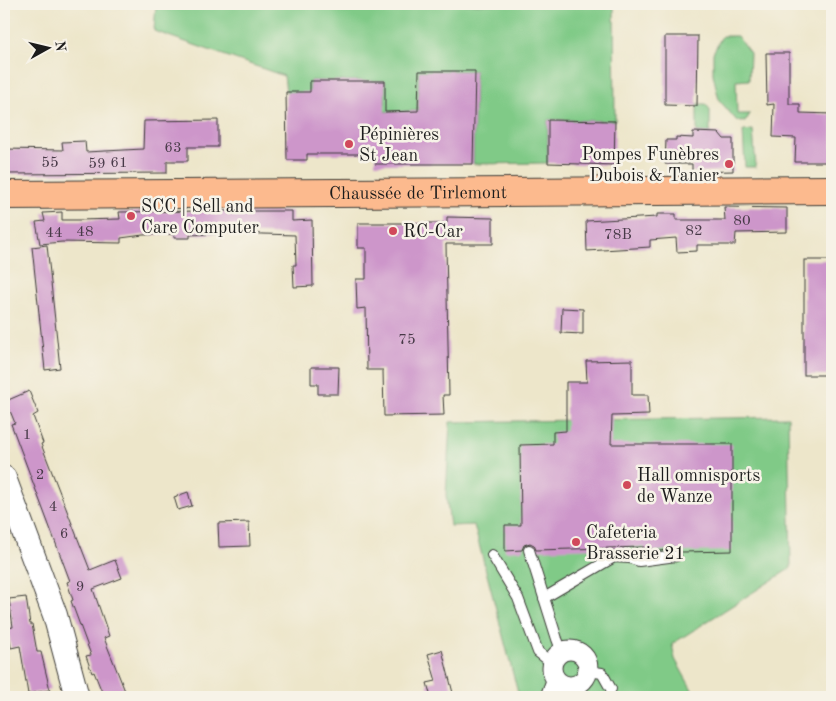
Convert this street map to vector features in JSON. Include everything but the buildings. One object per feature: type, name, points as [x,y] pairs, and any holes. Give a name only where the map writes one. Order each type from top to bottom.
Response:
[{"type":"main road","name":"Chaussée de Tirlemont","points":[[4,195],[832,190]]},
{"type":"street","points":[[4,478],[55,616],[77,697]]},
{"type":"street","points":[[569,650],[581,654],[585,659],[588,671],[582,682],[572,687],[560,684],[555,673],[569,650]]},
{"type":"lane","points":[[528,550],[544,598],[555,673]]},
{"type":"lane","points":[[492,555],[518,598],[538,652],[555,673]]},
{"type":"lane","points":[[544,598],[614,557],[639,560],[676,556]]},
{"type":"lane","points":[[588,671],[602,672],[611,689]]},
{"type":"green space","points":[[156,4],[614,4],[615,121],[548,120],[548,163],[473,164],[475,71],[419,71],[418,111],[377,112],[385,104],[385,81],[310,81],[310,93],[286,92],[284,76],[154,31]]},
{"type":"green space","points":[[722,36],[737,36],[750,53],[749,80],[736,81],[737,114],[750,114],[745,122],[737,121],[719,100],[713,74],[713,53]]},
{"type":"green space","points":[[697,104],[706,104],[710,110],[710,133],[697,132]]},
{"type":"green space","points":[[753,130],[756,167],[745,167],[743,131]]},
{"type":"green space","points":[[788,417],[791,568],[672,644],[675,659],[696,697],[519,697],[474,525],[450,526],[446,495],[450,422]]},
{"type":"place","name":"Pépinières St Jean","points":[[349,144]]},
{"type":"place","name":"Pompes Funèbres Dubois & Tanier","points":[[729,164]]},
{"type":"place","name":"SCC | Sell and Care Computer","points":[[131,216]]},
{"type":"place","name":"RC-Car","points":[[393,231]]},
{"type":"place","name":"Hall omnisports de Wanze","points":[[627,485]]},
{"type":"place","name":"Cafeteria Brasserie 21","points":[[576,542]]}]
